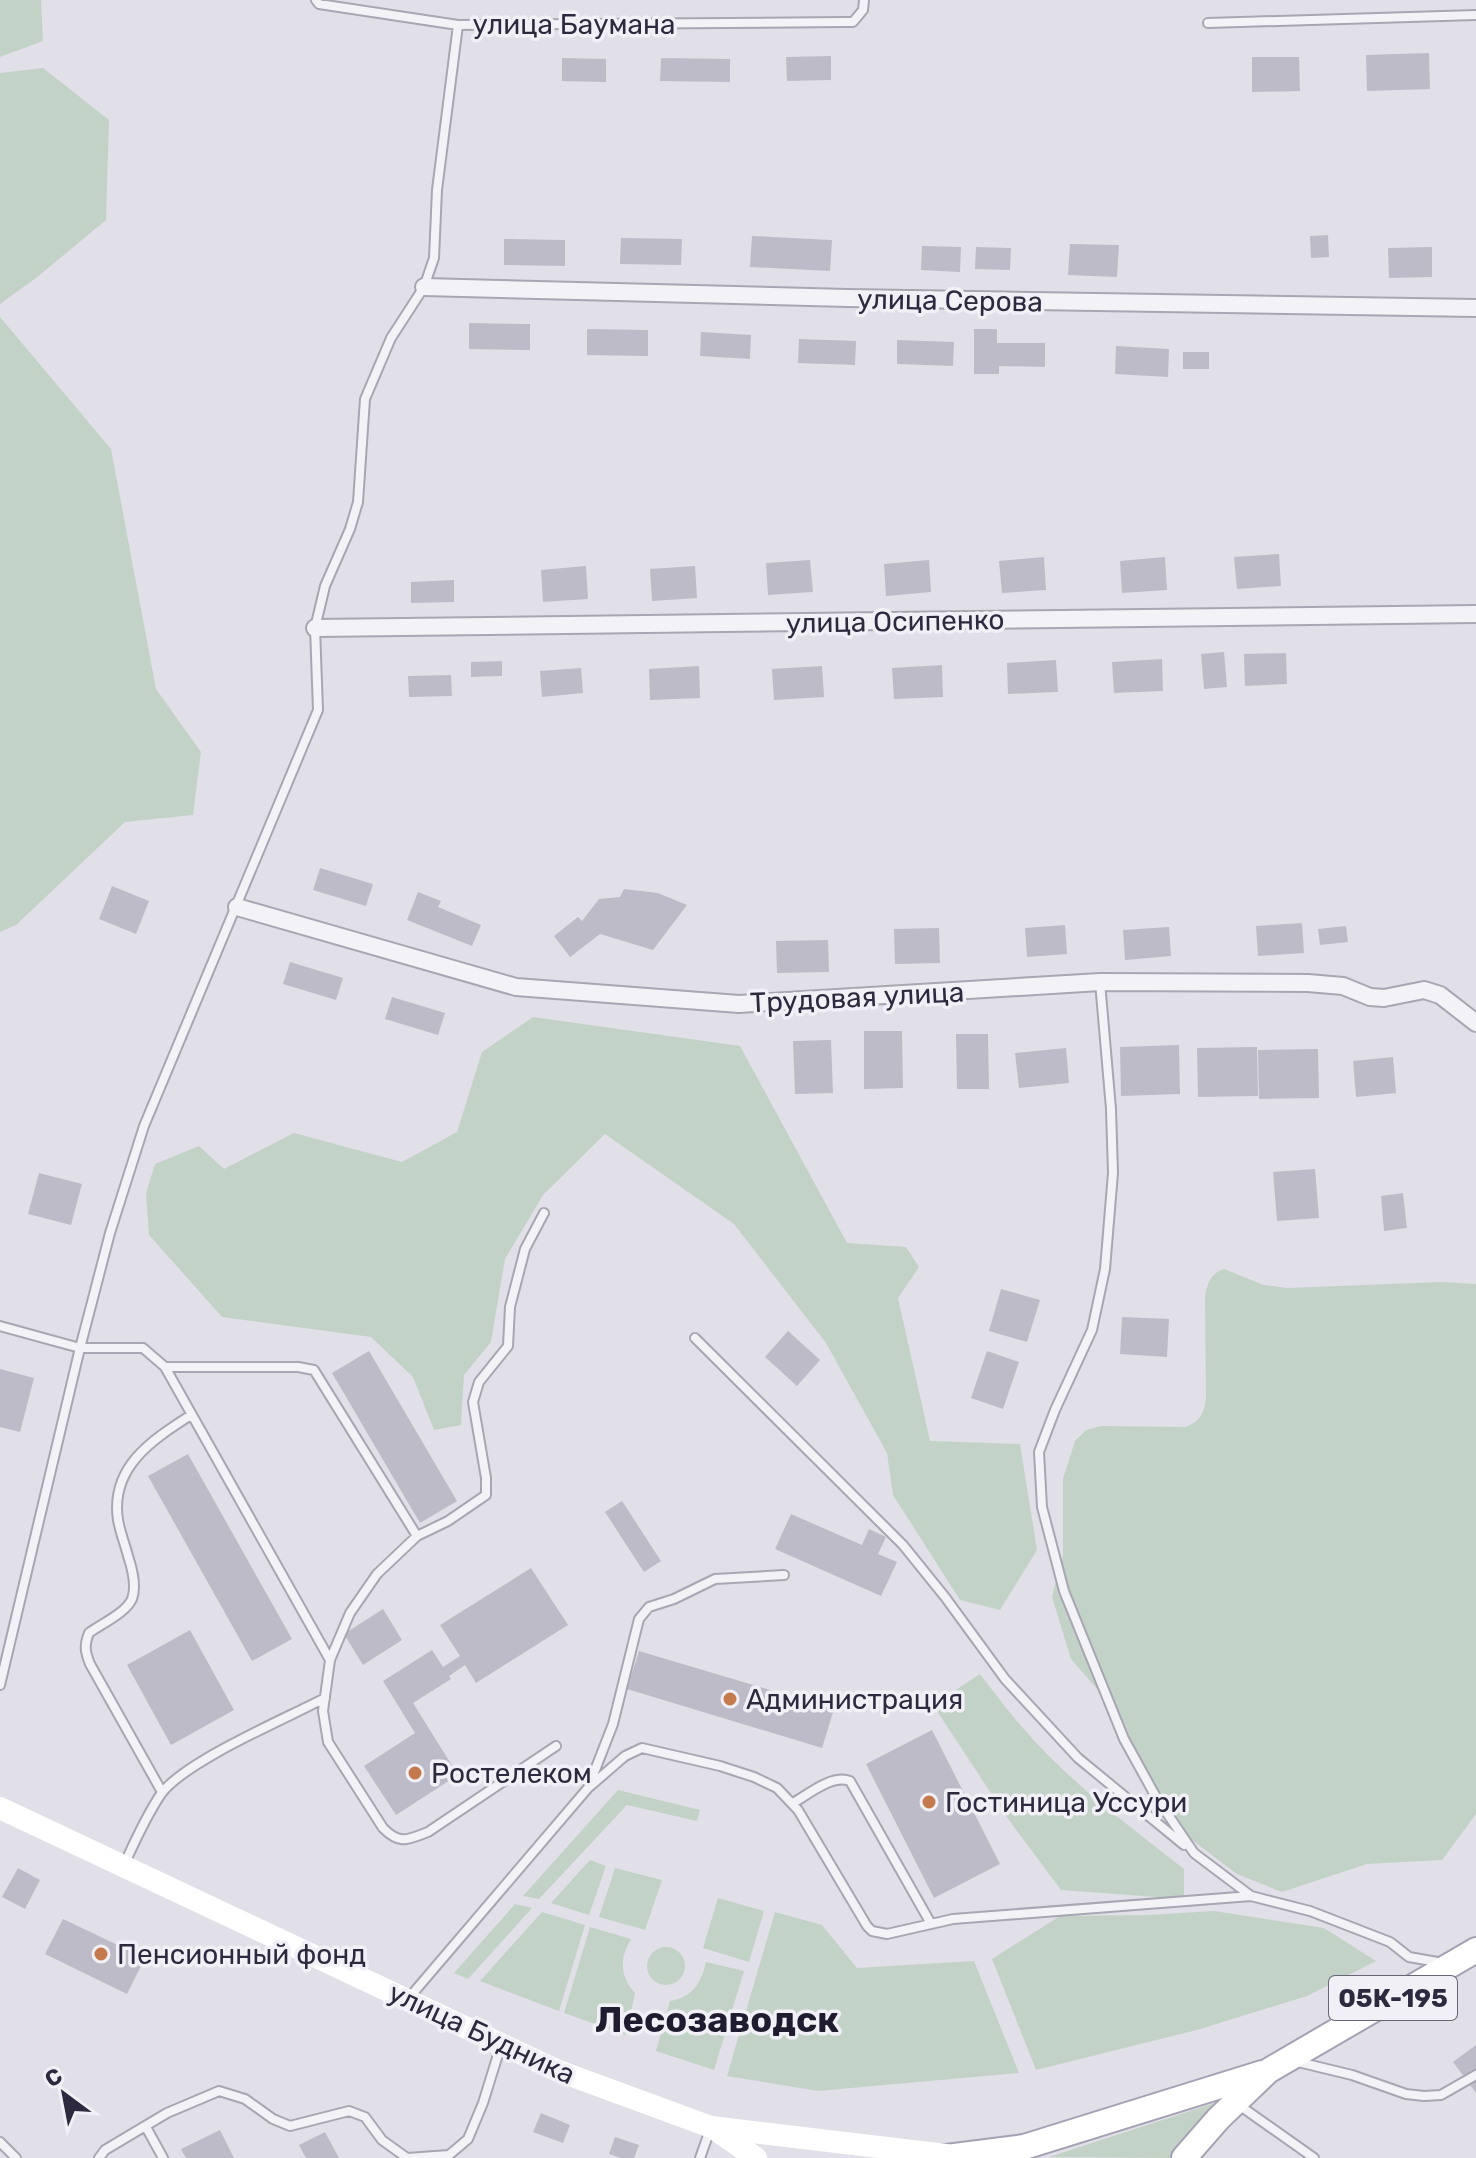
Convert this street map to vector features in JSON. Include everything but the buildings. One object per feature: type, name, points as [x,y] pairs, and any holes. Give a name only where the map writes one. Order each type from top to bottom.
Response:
[{"type":"main road","name":"улица Будника","points":[[0,1808],[556,2070],[711,2127],[942,2157]]},
{"type":"main road","name":"05К-195","points":[[1278,2066],[1476,1950]]},
{"type":"main road","points":[[1184,2158],[1235,2102],[1278,2066]]},
{"type":"main road","points":[[942,2157],[983,2156],[1024,2147],[1278,2066]]},
{"type":"main road","points":[[711,2127],[756,2158]]},
{"type":"street","name":"улица Серова","points":[[424,287],[847,298],[1476,308]]},
{"type":"street","name":"улица Осипенко","points":[[315,628],[1476,614]]},
{"type":"street","name":"Трудовая улица","points":[[237,907],[516,987],[739,1004],[1100,982],[1308,983],[1343,986],[1370,997],[1384,998],[1424,990],[1440,995],[1476,1023]]},
{"type":"lane","name":"улица Баумана","points":[[318,2],[458,25],[853,22],[863,10],[864,0]]},
{"type":"lane","points":[[1208,23],[1476,15]]},
{"type":"lane","points":[[0,1685],[80,1348],[110,1233],[144,1126],[318,710],[315,628],[321,596],[350,529],[358,502],[365,399],[391,338],[424,287],[434,258],[437,190],[458,25]]},
{"type":"lane","points":[[1100,982],[1113,1173],[1105,1269],[1092,1330],[1039,1452],[1042,1507],[1064,1591],[1124,1739],[1156,1797],[1194,1853]]},
{"type":"lane","points":[[544,1213],[525,1249],[510,1307],[508,1346],[479,1382],[473,1402],[486,1495],[448,1521],[417,1536],[377,1574],[350,1613],[330,1660],[323,1711],[328,1742],[383,1828],[392,1837],[404,1841],[428,1832],[556,1746]]},
{"type":"lane","points":[[0,1326],[80,1348],[143,1348],[165,1367],[330,1660]]},
{"type":"lane","points":[[695,1338],[903,1545],[1005,1679],[1078,1758],[1251,1896]]},
{"type":"lane","points":[[165,1367],[298,1367],[314,1370],[417,1536]]},
{"type":"lane","points":[[162,1792],[90,1664],[85,1642],[89,1633],[131,1602],[134,1592],[133,1571],[118,1520],[117,1493],[123,1474],[140,1453],[191,1415]]},
{"type":"lane","points":[[588,1788],[613,1724],[639,1619],[649,1607],[715,1579],[784,1575]]},
{"type":"lane","points":[[124,1866],[162,1792],[194,1766],[325,1698]]},
{"type":"lane","points":[[407,2000],[588,1788],[625,1756],[642,1748],[720,1766],[777,1788],[793,1803],[872,1931],[887,1934],[930,1922],[1251,1896],[1310,1911],[1350,1926],[1390,1942],[1409,1957],[1450,1965]]},
{"type":"lane","points":[[793,1803],[826,1784],[843,1778],[850,1781],[930,1922]]},
{"type":"lane","points":[[99,2158],[105,2150],[167,2113],[219,2091],[245,2099],[273,2119],[290,2126],[349,2111],[365,2117],[382,2140],[407,2158],[449,2155],[468,2139],[501,2044]]},
{"type":"lane","points":[[1278,2066],[1352,2075],[1406,2094],[1424,2096],[1441,2095],[1476,2075]]},
{"type":"lane","points":[[1235,2102],[1314,2158]]},
{"type":"lane","points":[[146,2127],[163,2158]]},
{"type":"lane","points":[[700,2158],[711,2127]]},
{"type":"lane","points":[[0,2142],[16,2158]]},
{"type":"green space","points":[[0,0],[41,0],[43,41],[0,57]]},
{"type":"green space","points":[[43,68],[109,120],[106,220],[0,304],[0,73]]},
{"type":"green space","points":[[0,317],[111,449],[156,689],[201,752],[193,815],[125,822],[16,925],[0,932]]},
{"type":"green space","points":[[533,1017],[740,1046],[847,1243],[906,1247],[919,1267],[898,1298],[930,1441],[1020,1444],[1037,1550],[1000,1610],[960,1600],[893,1495],[887,1453],[826,1343],[734,1224],[605,1134],[543,1195],[505,1259],[491,1342],[464,1375],[461,1425],[434,1430],[413,1377],[371,1337],[222,1317],[149,1235],[146,1193],[155,1164],[199,1146],[224,1169],[294,1133],[402,1162],[457,1132],[482,1052]]},
{"type":"green space","points":[[1224,1269],[1264,1285],[1287,1288],[1441,1282],[1476,1284],[1476,1814],[1442,1860],[1367,1864],[1282,1892],[1237,1874],[1159,1815],[1119,1737],[1119,1714],[1071,1659],[1052,1597],[1063,1555],[1063,1479],[1075,1441],[1086,1430],[1101,1426],[1186,1427],[1198,1419],[1206,1398],[1205,1296],[1210,1279]]},
{"type":"green space","points":[[980,1674],[1016,1721],[1059,1766],[1184,1869],[1184,1899],[1061,1890],[1006,1816],[933,1705]]},
{"type":"green space","points":[[618,1790],[700,1810],[697,1821],[627,1805],[539,1899],[523,1896]]},
{"type":"green space","points":[[590,1860],[606,1866],[589,1915],[551,1903]]},
{"type":"green space","points":[[615,1868],[662,1880],[645,1930],[599,1917]]},
{"type":"green space","points":[[718,1898],[764,1911],[749,1962],[703,1948]]},
{"type":"green space","points":[[515,1904],[532,1908],[468,1979],[454,1973]]},
{"type":"green space","points":[[1214,1911],[1324,1928],[1376,1961],[1307,1996],[1197,2030],[1036,2070],[992,1959],[1060,1916]]},
{"type":"green space","points":[[542,1912],[585,1925],[559,2011],[480,1981]]},
{"type":"green space","points":[[775,1912],[822,1925],[857,1968],[974,1961],[1019,2073],[818,2091],[727,2076]]},
{"type":"green space","points":[[590,1927],[631,1939],[623,1960],[626,1980],[635,1993],[626,2035],[564,2013]]},
{"type":"green space","points":[[666,1947],[680,1952],[685,1966],[680,1980],[666,1985],[652,1980],[647,1966],[652,1952]]},
{"type":"green space","points":[[706,1962],[744,1971],[714,2070],[656,2051],[670,2001],[685,1996],[695,1988]]},
{"type":"green space","points":[[1230,2098],[1173,2158],[1049,2157]]},
{"type":"place","name":"Администрация","points":[[730,1699]]},
{"type":"place","name":"Ростелеком","points":[[415,1773]]},
{"type":"place","name":"Гостиница Уссури","points":[[929,1802]]},
{"type":"place","name":"Пенсионный фонд","points":[[101,1954]]},
{"type":"district","name":"Лесозаводск","points":[[717,2019]]}]
